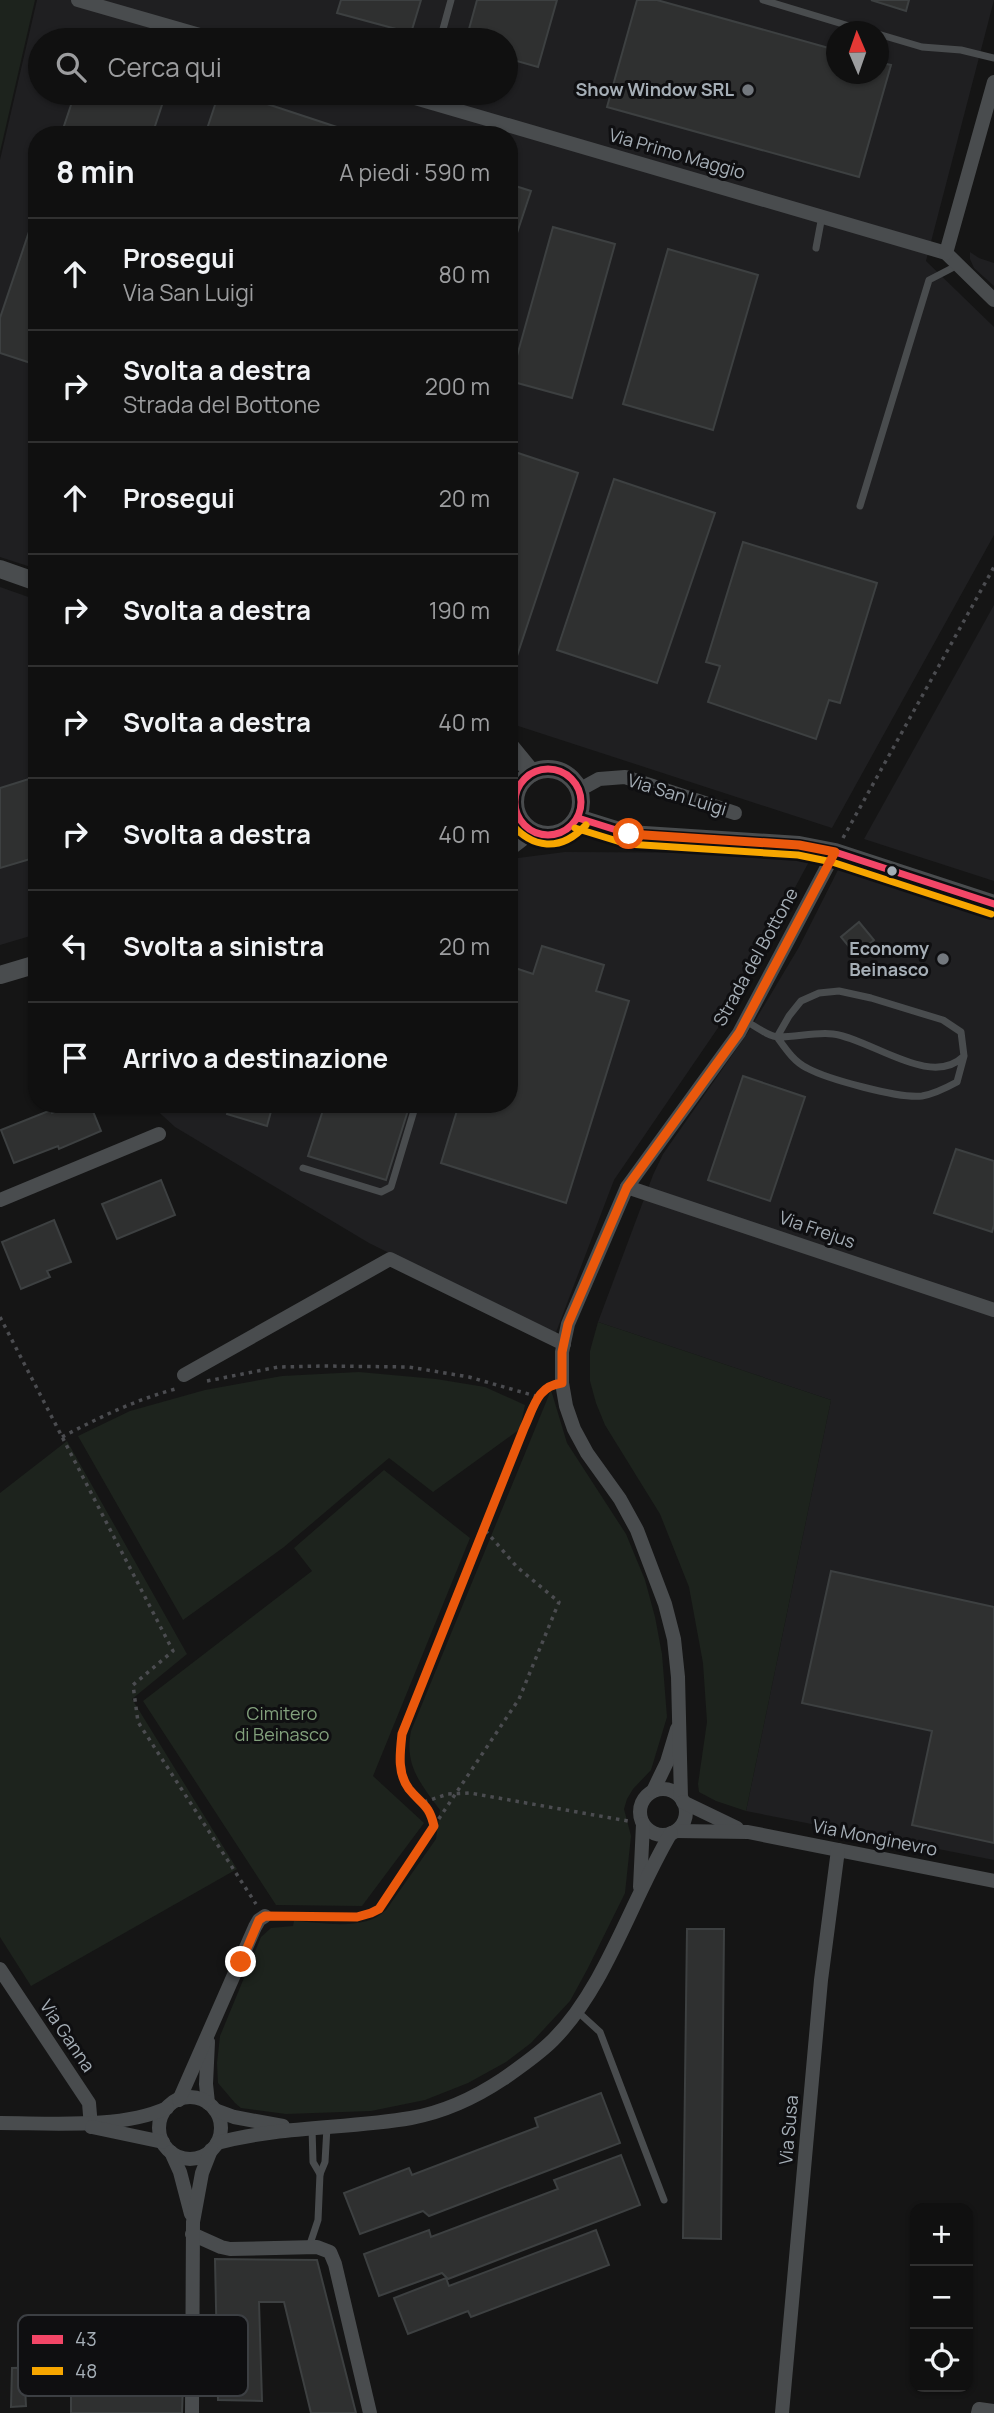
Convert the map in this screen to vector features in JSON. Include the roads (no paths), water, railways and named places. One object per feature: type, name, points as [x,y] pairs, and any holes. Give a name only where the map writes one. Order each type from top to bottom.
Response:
[{"type":"street","points":[[78,0],[175,28]]},
{"type":"street","points":[[946,253],[994,82]]},
{"type":"street","name":"Via Primo Maggio","points":[[452,105],[946,253],[994,300]]},
{"type":"street","points":[[0,569],[28,579]]},
{"type":"street","points":[[518,756],[532,772]]},
{"type":"street","points":[[518,788],[532,772],[547,768],[562,771],[572,779],[579,790],[581,806],[578,818],[570,827],[555,834],[541,834],[518,819]]},
{"type":"street","name":"Via San Luigi","points":[[579,790],[600,779],[625,777],[736,813]]},
{"type":"street","name":"Via San Luigi","points":[[578,818],[629,834],[799,845],[835,852],[994,904]]},
{"type":"street","points":[[518,843],[530,829]]},
{"type":"street","name":"Strada del Bottone","points":[[682,1800],[674,1639],[657,1579],[637,1530],[620,1499],[587,1453],[566,1406],[562,1383],[564,1344],[568,1324],[627,1187],[746,1021],[835,852]]},
{"type":"street","points":[[0,975],[28,967]]},
{"type":"street","points":[[0,1200],[159,1134]]},
{"type":"street","name":"Via Frejus","points":[[627,1187],[994,1310]]},
{"type":"street","points":[[183,1381],[390,1259],[564,1344]]},
{"type":"street","points":[[639,1891],[642,1822],[640,1807],[653,1791],[667,1762],[680,1721]]},
{"type":"street","points":[[91,2124],[167,2147],[190,2159],[200,2157],[214,2146],[239,2137],[416,2117],[454,2105],[488,2089],[554,2040],[592,1988],[639,1891],[686,1814],[682,1800],[668,1790],[653,1791]]},
{"type":"street","name":"Via Monginevro","points":[[682,1800],[748,1832]]},
{"type":"street","points":[[642,1822],[655,1833],[673,1832]]},
{"type":"street","name":"Via Monginevro","points":[[673,1832],[748,1832],[994,1881]]},
{"type":"street","name":"Via Susa","points":[[782,2413],[821,1980],[838,1850]]},
{"type":"street","points":[[265,1916],[259,1920],[209,2033],[173,2104],[160,2123],[167,2147],[180,2172],[192,2228],[221,2248],[327,2249],[335,2264],[370,2413]]},
{"type":"street","name":"Via Ganna","points":[[0,1969],[89,2103],[91,2124]]},
{"type":"street","points":[[192,2315],[192,2228],[202,2173],[221,2127],[212,2107],[206,2067],[209,2033]]},
{"type":"street","points":[[0,2123],[91,2124],[136,2119],[150,2116],[191,2097],[234,2117],[312,2128]]},
{"type":"street","points":[[978,2413],[979,2409],[994,2411]]},
{"type":"lane","points":[[443,28],[451,0]]},
{"type":"lane","points":[[763,0],[833,21]]},
{"type":"lane","points":[[889,37],[922,47],[961,50],[994,58]]},
{"type":"lane","points":[[816,248],[821,216]]},
{"type":"lane","points":[[860,506],[929,280],[959,265]]},
{"type":"lane","points":[[746,1021],[777,1037],[805,1068],[832,1078],[894,1093],[921,1096],[957,1082],[964,1056],[961,1032],[943,1020],[839,991],[820,993],[801,1001],[777,1037]]},
{"type":"lane","points":[[777,1037],[832,1034],[852,1038],[915,1065],[949,1066],[956,1064],[964,1056]]},
{"type":"lane","points":[[303,1168],[381,1192],[391,1187],[413,1113]]},
{"type":"lane","points":[[577,2011],[600,2032],[664,2200]]},
{"type":"lane","points":[[312,2128],[313,2162],[320,2174]]},
{"type":"lane","points":[[309,2247],[318,2220],[320,2174],[326,2162],[312,2128]]},
{"type":"place","name":"Show Window SRL","points":[[748,90]]},
{"type":"place","name":"Economy Beinasco","points":[[943,959]]},
{"type":"park label","name":"Cimitero di Beinasco","points":[[282,1724]]}]
